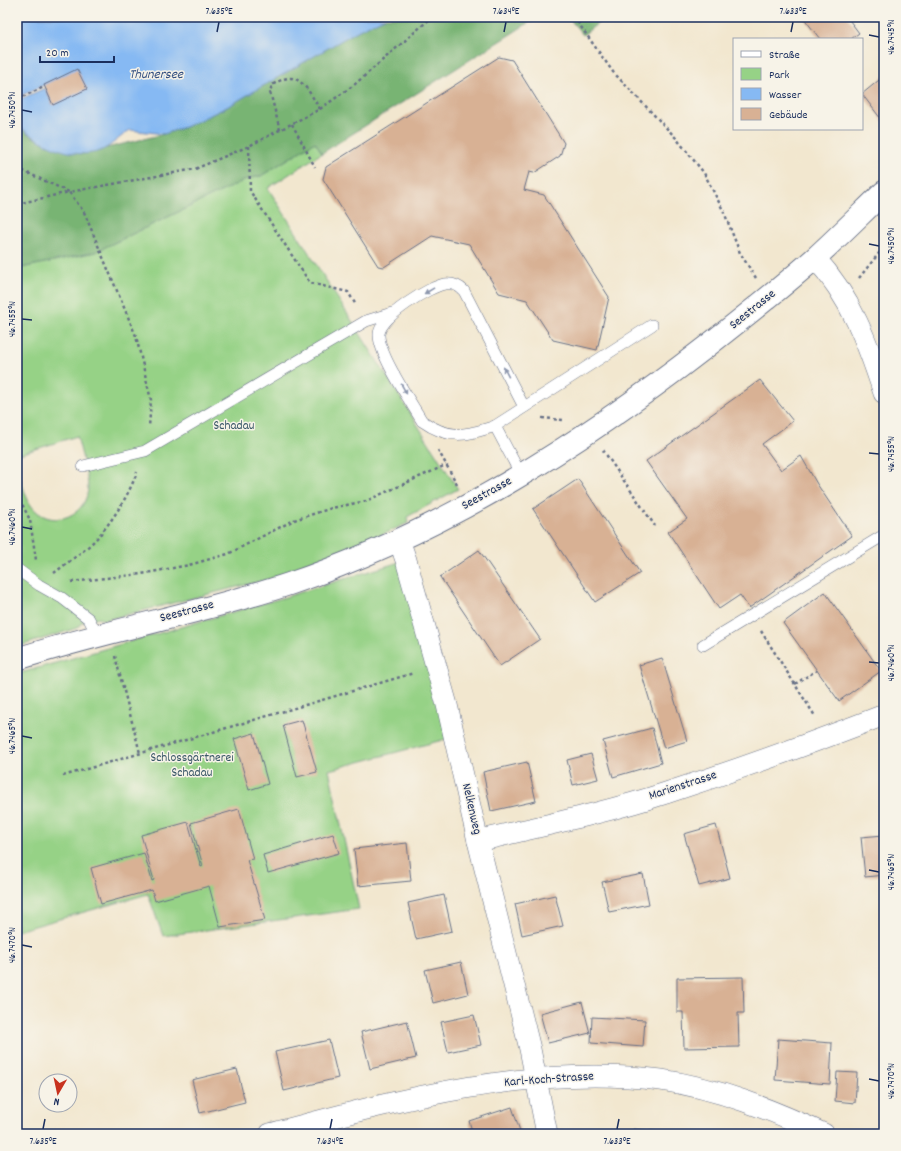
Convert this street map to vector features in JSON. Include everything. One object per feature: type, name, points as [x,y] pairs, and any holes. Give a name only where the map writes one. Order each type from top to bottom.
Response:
[{"type":"street","name":"Seestrasse","points":[[17,658],[289,584],[399,540],[469,504],[521,475],[590,431],[664,380],[769,297],[815,258],[884,192]]},
{"type":"street","points":[[815,258],[843,294],[860,326],[884,393]]},
{"type":"street","name":"Nelkenweg","points":[[399,540],[447,705],[478,841],[530,1049],[535,1079]]},
{"type":"street","name":"Marienstrasse","points":[[478,841],[564,821],[666,793],[828,737],[884,715]]},
{"type":"street","name":"Karl-Koch-Strasse","points":[[270,1134],[420,1097],[476,1086],[535,1079],[597,1076],[674,1083],[737,1098],[824,1134]]},
{"type":"street","points":[[535,1079],[547,1134]]},
{"type":"lane","points":[[524,407],[464,292],[458,286],[445,284],[437,286],[393,313],[384,322],[379,333],[381,348],[422,421],[432,428],[454,434],[471,434],[494,426],[524,407],[652,325]]},
{"type":"lane","points":[[83,466],[145,451],[366,321],[393,313]]},
{"type":"lane","points":[[494,426],[521,475]]},
{"type":"lane","points":[[703,645],[884,535]]},
{"type":"lane","points":[[17,569],[39,585],[62,598],[89,619],[98,637]]},
{"type":"path","points":[[17,204],[69,192],[194,169],[249,146],[320,109],[354,85],[432,17]]},
{"type":"path","points":[[574,17],[613,72],[676,138],[704,173],[724,212],[740,253],[769,297]]},
{"type":"path","points":[[280,130],[270,92],[272,85],[285,79],[296,79],[302,83],[320,109]]},
{"type":"path","points":[[17,97],[22,97],[44,87]]},
{"type":"path","points":[[292,124],[315,167]]},
{"type":"path","points":[[249,146],[250,191],[310,283],[348,292],[366,321]]},
{"type":"path","points":[[17,168],[69,192],[84,212],[136,336],[151,400],[145,451],[134,483],[115,514],[97,538],[39,585],[17,599]]},
{"type":"path","points":[[858,279],[884,247]]},
{"type":"path","points":[[524,407],[540,417],[561,420],[590,431],[655,526]]},
{"type":"path","points":[[422,421],[469,504]]},
{"type":"path","points":[[39,585],[141,574],[190,565],[228,554],[294,520],[332,508],[366,501],[446,465]]},
{"type":"path","points":[[17,494],[30,520],[39,585]]},
{"type":"path","points":[[751,616],[828,737]]},
{"type":"path","points":[[115,654],[140,753]]},
{"type":"path","points":[[63,776],[435,666]]},
{"type":"path","points":[[795,684],[817,670]]},
{"type":"green space","points":[[386,17],[538,17],[322,153],[315,142],[261,176],[247,179],[95,252],[17,269],[17,125],[31,136],[48,145],[82,154],[164,134],[185,127],[227,107],[359,30]]},
{"type":"green space","points":[[568,17],[606,17],[583,35]]},
{"type":"green space","name":"Schadau","points":[[315,142],[322,153],[268,188],[458,489],[407,517],[408,523],[337,555],[269,579],[105,620],[96,618],[89,619],[77,628],[17,647],[17,468],[26,496],[32,506],[43,516],[51,518],[69,516],[76,512],[87,497],[88,482],[77,436],[17,455],[17,269],[95,252],[247,179],[261,176]]},
{"type":"green space","name":"Schlossgärtnerei Schadau","points":[[406,560],[454,737],[329,770],[359,909],[163,936],[148,894],[17,931],[17,674],[282,598]]},
{"type":"water","name":"Thunersee","points":[[17,17],[386,17],[359,30],[227,107],[185,127],[164,134],[130,130],[100,151],[78,154],[67,152],[45,143],[35,138],[17,125],[17,98],[23,98],[45,88],[53,105],[77,70],[17,96]]},
{"type":"building","points":[[803,17],[847,17],[859,33],[852,38],[819,38]]},
{"type":"building","points":[[499,57],[512,60],[564,143],[560,156],[534,173],[529,172],[524,190],[544,195],[609,297],[597,350],[553,340],[527,300],[499,293],[469,244],[432,236],[384,267],[378,266],[323,179],[326,167]]},
{"type":"building","points":[[77,69],[87,89],[53,105],[44,85]]},
{"type":"building","points":[[884,76],[884,123],[863,95],[863,93]]},
{"type":"building","points":[[760,380],[793,421],[762,444],[781,470],[801,456],[817,484],[852,536],[749,608],[740,595],[719,609],[668,532],[687,519],[646,461]]},
{"type":"building","points":[[578,479],[640,573],[595,602],[533,509]]},
{"type":"building","points":[[479,550],[540,639],[500,666],[440,577]]},
{"type":"building","points":[[825,592],[881,671],[839,701],[783,623]]},
{"type":"building","points":[[662,658],[687,741],[664,748],[639,665]]},
{"type":"building","points":[[302,720],[317,772],[297,777],[283,725]]},
{"type":"building","points":[[652,728],[661,763],[613,777],[603,741]]},
{"type":"building","points":[[254,733],[268,784],[249,790],[234,739]]},
{"type":"building","points":[[591,754],[598,779],[573,785],[567,760]]},
{"type":"building","points":[[527,762],[536,801],[491,811],[483,772]]},
{"type":"building","points":[[239,809],[253,859],[247,860],[265,920],[220,927],[209,886],[155,901],[152,890],[101,904],[91,868],[144,853],[152,881],[154,880],[141,835],[188,822],[201,867],[203,866],[191,823]]},
{"type":"building","points":[[716,825],[730,878],[699,886],[684,834]]},
{"type":"building","points":[[333,834],[339,853],[268,873],[263,855]]},
{"type":"building","points":[[884,835],[884,875],[865,877],[861,837]]},
{"type":"building","points":[[407,843],[411,881],[358,886],[354,849]]},
{"type":"building","points":[[643,874],[649,904],[609,912],[602,882]]},
{"type":"building","points":[[444,895],[452,931],[416,939],[408,903]]},
{"type":"building","points":[[555,895],[563,926],[522,935],[515,904]]},
{"type":"building","points":[[461,962],[468,994],[433,1003],[425,970]]},
{"type":"building","points":[[743,977],[744,1013],[738,1013],[739,1047],[684,1048],[683,1012],[677,1012],[677,978]]},
{"type":"building","points":[[582,1002],[590,1033],[548,1043],[540,1013]]},
{"type":"building","points":[[474,1015],[481,1045],[448,1052],[441,1022]]},
{"type":"building","points":[[592,1017],[645,1020],[643,1047],[591,1043]]},
{"type":"building","points":[[407,1021],[416,1058],[370,1069],[361,1032]]},
{"type":"building","points":[[778,1039],[832,1043],[830,1084],[775,1080]]},
{"type":"building","points":[[329,1040],[338,1078],[284,1091],[275,1052]]},
{"type":"building","points":[[237,1069],[245,1102],[200,1113],[192,1080]]},
{"type":"building","points":[[837,1072],[857,1073],[855,1103],[835,1101]]},
{"type":"building","points":[[512,1107],[521,1134],[473,1134],[469,1121]]},
{"type":"building","points":[[633,1129],[670,1133],[670,1134],[633,1134]]}]
